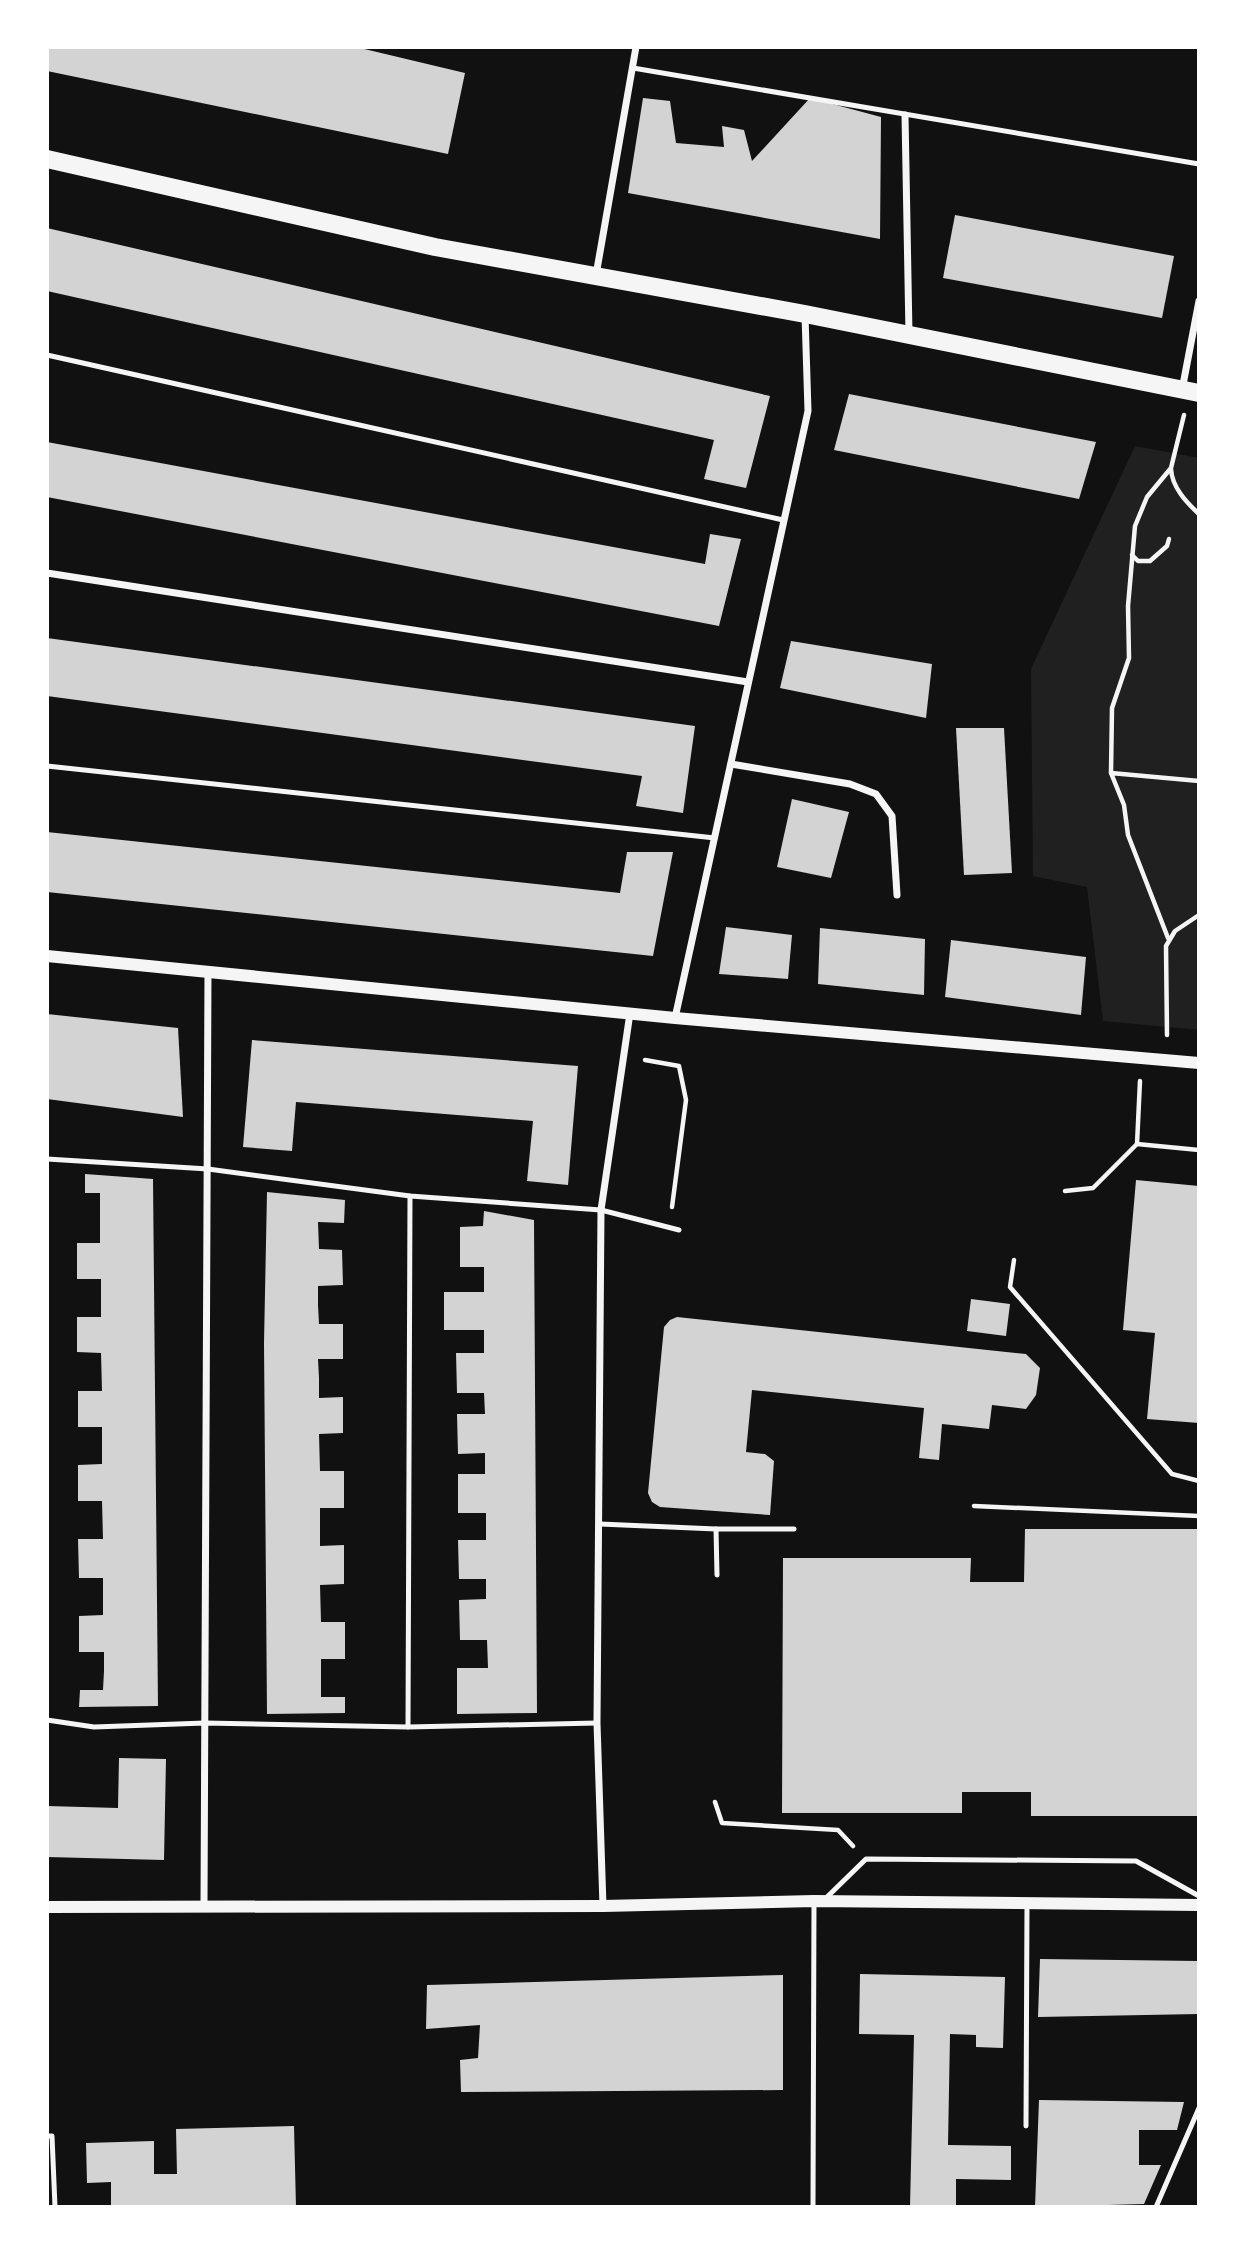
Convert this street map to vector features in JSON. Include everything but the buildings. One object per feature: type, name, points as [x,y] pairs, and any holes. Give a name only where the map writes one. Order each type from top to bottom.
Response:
[{"type":"main road","points":[[47,159],[435,247],[805,314],[1190,391]]},
{"type":"street","points":[[596,275],[636,47]]},
{"type":"street","points":[[905,115],[909,334]]},
{"type":"street","points":[[1190,391],[1199,301]]},
{"type":"street","points":[[675,1018],[808,411],[805,314]]},
{"type":"street","points":[[47,573],[748,682]]},
{"type":"street","points":[[731,764],[850,784],[876,794],[892,816],[897,895]]},
{"type":"street","points":[[47,956],[675,1018],[1199,1063]]},
{"type":"street","points":[[204,1908],[208,971]]},
{"type":"street","points":[[603,1906],[597,1723],[600,1210],[630,1012]]},
{"type":"street","points":[[47,1907],[603,1906],[819,1901],[1199,1905]]},
{"type":"lane","points":[[633,68],[1199,164]]},
{"type":"lane","points":[[47,355],[783,520]]},
{"type":"lane","points":[[47,766],[715,838]]},
{"type":"lane","points":[[47,1159],[208,1170],[410,1196],[600,1210],[679,1230]]},
{"type":"lane","points":[[408,1727],[410,1196]]},
{"type":"lane","points":[[600,1524],[716,1530],[794,1528]]},
{"type":"lane","points":[[716,1530],[717,1575]]},
{"type":"lane","points":[[47,1720],[94,1727],[205,1723],[408,1727],[597,1723]]},
{"type":"lane","points":[[813,2207],[819,1901],[866,1859],[1136,1861],[1199,1896]]},
{"type":"lane","points":[[1026,2126],[1027,1903]]},
{"type":"lane","points":[[1156,2207],[1199,2108]]},
{"type":"lane","points":[[47,2136],[52,2136],[55,2207]]},
{"type":"path","points":[[1190,391],[1171,468],[1171,479],[1185,501],[1199,514]]},
{"type":"path","points":[[1166,1061],[1168,938],[1128,835],[1124,805],[1111,773],[1112,708],[1129,658],[1135,526],[1147,497],[1171,468]]},
{"type":"path","points":[[1132,554],[1138,561],[1150,561],[1167,546],[1169,539]]},
{"type":"path","points":[[1111,773],[1168,781],[1199,781]]},
{"type":"path","points":[[1168,938],[1199,915]]},
{"type":"path","points":[[623,1056],[679,1066],[686,1100],[670,1228]]},
{"type":"path","points":[[1065,1191],[1093,1188],[1137,1144],[1142,1058]]},
{"type":"path","points":[[1137,1144],[1199,1150]]},
{"type":"path","points":[[1014,1260],[1010,1287],[1172,1474],[1199,1481]]},
{"type":"path","points":[[974,1506],[1199,1516]]},
{"type":"path","points":[[715,1802],[722,1824],[838,1830],[866,1859]]},
{"type":"shaded area","points":[[1135,446],[1199,458],[1199,1030],[1103,1021],[1087,887],[1033,876],[1031,669]]}]
